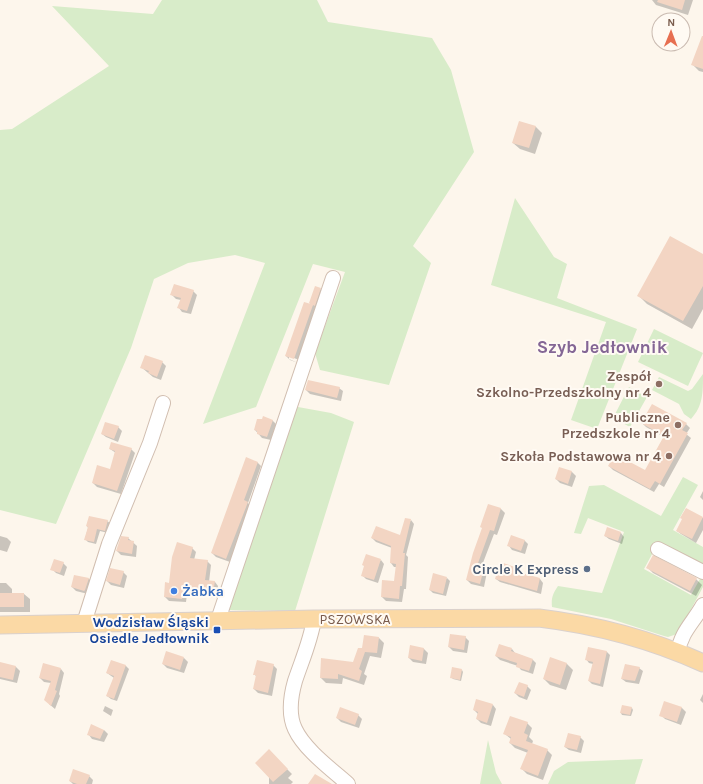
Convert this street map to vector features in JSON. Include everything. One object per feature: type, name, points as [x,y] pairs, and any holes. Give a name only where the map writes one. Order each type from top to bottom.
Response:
[{"type":"main road","name":"PSZOWSKA","points":[[0,624],[218,620],[539,618],[616,631],[654,643],[700,662]]},
{"type":"street","points":[[218,620],[332,278]]},
{"type":"street","points":[[84,623],[109,544],[150,443],[163,403]]},
{"type":"street","points":[[658,549],[703,572]]},
{"type":"street","points":[[678,652],[680,641],[686,637],[700,611]]},
{"type":"street","points":[[314,619],[307,647],[291,697],[291,715],[295,729],[308,747],[348,784]]},
{"type":"street","points":[[654,643],[686,637]]},
{"type":"street","points":[[686,637],[692,651],[700,662]]},
{"type":"green space","points":[[162,0],[317,0],[328,22],[432,38],[451,70],[474,152],[413,246],[431,263],[389,385],[320,370],[315,353],[345,272],[313,264],[256,407],[203,424],[265,263],[235,255],[188,263],[154,279],[131,348],[56,524],[0,510],[0,130],[12,129],[109,66],[52,6],[153,14]]},
{"type":"green space","points":[[515,198],[554,257],[567,264],[557,298],[637,329],[597,429],[571,420],[606,322],[491,285]]},
{"type":"green space","points":[[654,329],[703,353],[688,386],[638,362]]},
{"type":"green space","points":[[703,374],[702,399],[698,409],[691,419],[684,414],[679,404],[652,390],[659,377],[688,391],[692,389]]},
{"type":"green space","points":[[629,387],[647,397],[630,427],[613,418]]},
{"type":"green space","points":[[298,407],[331,413],[354,422],[295,611],[227,610],[292,410]]},
{"type":"green space","points":[[683,477],[698,485],[673,530],[703,547],[703,568],[657,545],[644,569],[691,595],[701,577],[703,578],[703,587],[677,634],[668,637],[611,619],[552,607],[553,596],[558,586],[602,593],[624,532],[588,518],[581,534],[574,533],[589,486],[604,485],[661,516]]},
{"type":"green space","points":[[488,740],[496,773],[502,784],[480,784]]},
{"type":"green space","points":[[643,759],[635,784],[548,784],[554,771],[568,762]]},
{"type":"building","points":[[658,0],[685,0],[682,10],[657,2]]},
{"type":"building","points":[[703,36],[703,69],[691,65]]},
{"type":"building","points":[[519,121],[536,126],[529,148],[512,143]]},
{"type":"building","points":[[670,236],[703,254],[703,286],[683,321],[637,296]]},
{"type":"building","points":[[174,284],[194,290],[187,311],[177,308],[181,298],[170,295]]},
{"type":"building","points":[[315,286],[321,288],[315,306],[313,305],[294,359],[285,356],[304,302],[311,304],[309,303]]},
{"type":"building","points":[[145,355],[163,361],[157,377],[148,373],[149,371],[140,368]]},
{"type":"building","points":[[308,380],[340,387],[337,398],[305,390]]},
{"type":"building","points":[[652,404],[687,423],[682,430],[688,433],[660,484],[655,481],[650,489],[608,466],[615,454],[645,470],[664,436],[641,423]]},
{"type":"building","points":[[263,416],[273,420],[267,437],[257,434],[257,431],[254,430],[257,419],[262,419]]},
{"type":"building","points":[[105,422],[119,426],[114,439],[101,434]]},
{"type":"building","points":[[111,442],[132,448],[117,491],[92,483],[97,465],[110,469],[115,451],[109,449]]},
{"type":"building","points":[[246,457],[258,462],[244,500],[248,502],[226,559],[211,553]]},
{"type":"building","points":[[559,467],[572,471],[568,484],[555,479]]},
{"type":"building","points":[[488,504],[501,508],[494,531],[490,530],[477,566],[484,568],[480,584],[466,580],[473,553],[482,528],[480,527]]},
{"type":"building","points":[[686,508],[703,517],[692,539],[676,531],[682,519],[680,518]]},
{"type":"building","points":[[89,516],[108,520],[105,531],[97,529],[94,542],[84,540],[88,527],[86,526]]},
{"type":"building","points":[[405,518],[411,519],[403,553],[405,553],[402,586],[400,586],[399,599],[381,597],[382,580],[394,581],[396,564],[390,563],[391,546],[371,538],[376,526],[400,535]]},
{"type":"building","points":[[607,527],[621,532],[618,541],[604,536]]},
{"type":"building","points":[[511,535],[525,540],[521,551],[507,546]]},
{"type":"building","points":[[121,536],[129,537],[128,540],[134,541],[132,554],[116,551]]},
{"type":"building","points":[[177,542],[193,547],[190,558],[208,560],[205,580],[215,581],[213,594],[183,591],[182,599],[164,597],[165,582],[169,583],[172,557]]},
{"type":"building","points":[[366,554],[381,559],[374,580],[361,576],[364,566],[362,565]]},
{"type":"building","points":[[653,555],[697,578],[690,591],[646,568]]},
{"type":"building","points":[[54,559],[64,562],[60,573],[50,570]]},
{"type":"building","points":[[500,562],[515,567],[514,571],[540,578],[537,591],[495,579]]},
{"type":"building","points":[[110,568],[124,571],[120,585],[106,581]]},
{"type":"building","points":[[433,573],[447,577],[443,594],[429,590]]},
{"type":"building","points":[[74,575],[89,578],[84,591],[71,587]]},
{"type":"building","points":[[0,593],[24,593],[24,607],[0,607]]},
{"type":"building","points":[[450,634],[466,636],[464,650],[448,647]]},
{"type":"building","points":[[364,635],[379,637],[377,653],[365,652],[359,669],[362,671],[359,681],[338,674],[338,679],[320,678],[321,658],[353,662],[358,648],[362,648]]},
{"type":"building","points":[[499,644],[512,648],[511,651],[533,659],[529,671],[516,667],[517,663],[495,656]]},
{"type":"building","points":[[410,645],[424,648],[422,661],[408,658]]},
{"type":"building","points":[[588,647],[607,651],[600,684],[588,681],[593,662],[585,660]]},
{"type":"building","points":[[166,651],[184,657],[180,670],[162,664]]},
{"type":"building","points":[[550,657],[567,663],[560,685],[543,679]]},
{"type":"building","points":[[111,660],[126,665],[114,699],[106,696],[114,676],[106,673]]},
{"type":"building","points":[[257,660],[274,664],[268,693],[253,689],[256,675],[253,675]]},
{"type":"building","points":[[0,662],[16,666],[13,680],[0,677]]},
{"type":"building","points":[[43,663],[61,668],[55,690],[57,691],[51,706],[44,700],[51,681],[39,678]]},
{"type":"building","points":[[625,664],[640,667],[635,681],[621,679]]},
{"type":"building","points":[[452,667],[462,669],[460,680],[450,678]]},
{"type":"building","points":[[519,682],[528,685],[524,697],[514,693]]},
{"type":"building","points":[[476,699],[493,704],[487,723],[476,719],[478,712],[473,710]]},
{"type":"building","points":[[664,701],[682,707],[677,722],[659,716]]},
{"type":"building","points":[[622,705],[632,707],[630,715],[620,713]]},
{"type":"building","points":[[340,707],[359,714],[355,725],[336,718]]},
{"type":"building","points":[[510,716],[528,722],[524,733],[528,735],[526,741],[548,749],[538,776],[520,769],[528,750],[509,743],[511,737],[503,734]]},
{"type":"building","points":[[91,724],[104,730],[100,739],[87,735]]},
{"type":"building","points":[[568,733],[581,736],[577,750],[564,747]]},
{"type":"building","points":[[269,749],[288,769],[273,782],[255,763]]},
{"type":"building","points":[[73,769],[90,775],[86,784],[77,784],[69,781]]},
{"type":"building","points":[[315,774],[332,784],[308,784]]},
{"type":"place","name":"Zespół Szkolno-Przedszkolny nr 4","points":[[659,384]]},
{"type":"place","name":"Publiczne Przedszkole nr 4","points":[[678,425]]},
{"type":"place","name":"Szkoła Podstawowa nr 4","points":[[669,456]]},
{"type":"place","name":"Circle K Express","points":[[587,569]]},
{"type":"place","name":"Żabka","points":[[174,591]]},
{"type":"place","name":"Wodzisław Śląski Osiedle Jedłownik","points":[[217,630]]},
{"type":"district","name":"Szyb Jedłownik","points":[[602,347]]}]
